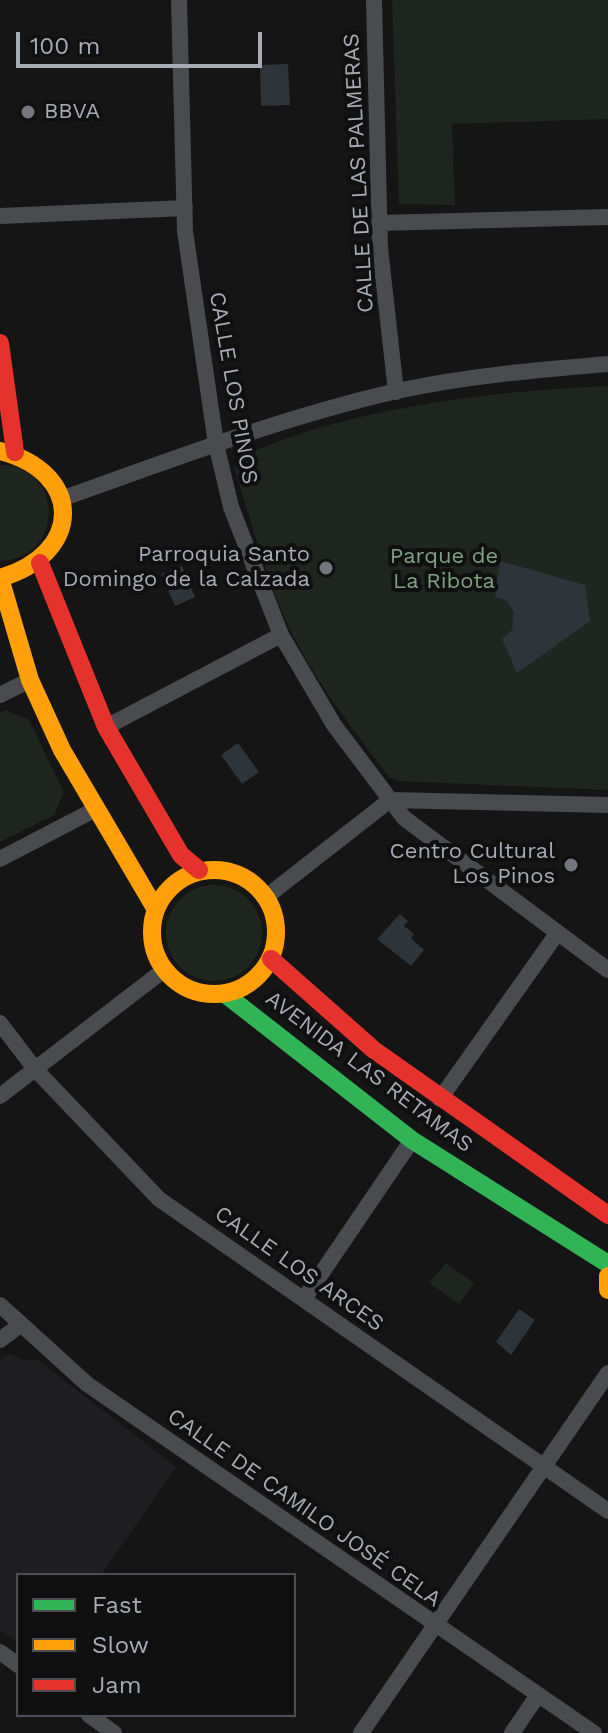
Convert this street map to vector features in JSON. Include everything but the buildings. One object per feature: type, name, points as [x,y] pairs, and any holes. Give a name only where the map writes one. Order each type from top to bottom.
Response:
[{"type":"street","name":"CALLE LOS PINOS","points":[[179,0],[185,208],[216,444],[231,507],[281,635],[334,725],[404,818],[556,935],[608,970]]},
{"type":"street","name":"CALLE DE LAS PALMERAS","points":[[374,0],[379,223],[396,392]]},
{"type":"street","points":[[0,216],[185,208]]},
{"type":"street","points":[[379,223],[608,217]]},
{"type":"street","points":[[0,343],[7,452],[44,469],[61,499],[60,534],[40,563],[14,576],[0,578],[30,680],[94,810],[155,908]]},
{"type":"street","points":[[61,499],[216,444],[396,392],[495,374],[608,364]]},
{"type":"street","points":[[40,563],[71,647],[106,727],[181,855],[199,870]]},
{"type":"street","points":[[106,727],[281,635]]},
{"type":"street","points":[[0,695],[30,680]]},
{"type":"street","points":[[266,897],[390,800],[608,805]]},
{"type":"street","points":[[0,859],[94,810]]},
{"type":"street","points":[[199,870],[237,873],[253,883],[266,897],[275,916],[276,938],[271,959],[259,975],[244,987],[225,994],[191,990],[164,970],[154,951],[151,929],[155,908],[173,884],[199,870]]},
{"type":"street","points":[[440,1099],[556,935]]},
{"type":"street","name":"AVENIDA LAS RETAMAS","points":[[271,959],[374,1050],[608,1215]]},
{"type":"street","points":[[0,1096],[164,970]]},
{"type":"street","name":"AVENIDA LAS RETAMAS","points":[[225,994],[412,1140],[608,1264]]},
{"type":"street","name":"CALLE LOS ARCES","points":[[0,1023],[35,1069],[159,1199],[608,1511]]},
{"type":"street","points":[[304,1299],[412,1140]]},
{"type":"street","points":[[608,1276],[608,1290]]},
{"type":"street","name":"CALLE DE CAMILO JOSÉ CELA","points":[[0,1305],[87,1384],[594,1733]]},
{"type":"street","points":[[0,1340],[20,1325]]},
{"type":"street","points":[[361,1733],[608,1373]]},
{"type":"street","points":[[512,1733],[538,1695]]},
{"type":"street","points":[[92,1717],[114,1733]]},
{"type":"shaded area","points":[[288,64],[290,105],[261,106],[260,65]]},
{"type":"shaded area","points":[[500,561],[585,585],[590,621],[517,673],[502,639],[512,630],[514,612],[506,600],[495,597]]},
{"type":"shaded area","points":[[182,566],[195,597],[175,606],[161,574]]},
{"type":"shaded area","points":[[238,743],[259,772],[242,784],[221,755]]},
{"type":"shaded area","points":[[400,914],[408,921],[404,926],[414,934],[411,938],[424,950],[411,966],[377,939]]},
{"type":"shaded area","points":[[519,1309],[535,1320],[511,1355],[496,1342]]},
{"type":"shaded area","points":[[10,1353],[22,1360],[38,1360],[176,1467],[102,1573],[16,1573],[16,1641],[0,1630],[0,1360]]},
{"type":"green space","points":[[392,0],[608,0],[608,119],[452,124],[455,205],[399,204]]},
{"type":"green space","name":"Parque de La Ribota","points":[[608,386],[608,790],[398,781],[389,777],[328,694],[301,651],[279,605],[235,470],[239,458],[325,426],[420,405],[517,392]]},
{"type":"green space","points":[[0,465],[21,468],[36,479],[45,494],[49,512],[46,529],[37,545],[22,556],[0,561]]},
{"type":"green space","points":[[5,710],[29,720],[64,792],[54,815],[0,842],[0,713]]},
{"type":"green space","points":[[214,885],[232,889],[248,899],[258,915],[262,933],[258,951],[248,967],[232,977],[214,981],[196,977],[180,967],[170,951],[166,933],[170,915],[180,899],[196,889]]},
{"type":"green space","points":[[446,1263],[474,1283],[459,1304],[429,1283]]},
{"type":"traffic: fast","points":[[225,994],[412,1140],[608,1264]]},
{"type":"traffic: slow","points":[[0,451],[28,462],[48,477],[59,495],[63,514],[59,533],[47,551],[27,567],[0,578]]},
{"type":"traffic: slow","points":[[0,578],[30,680],[62,750],[155,908]]},
{"type":"traffic: slow","points":[[214,870],[238,874],[258,888],[272,908],[276,932],[272,956],[258,976],[238,990],[214,994],[190,990],[170,976],[156,956],[152,932],[156,908],[170,888],[190,874],[214,870]]},
{"type":"traffic: slow","points":[[608,1276],[608,1290]]},
{"type":"traffic: jam","points":[[0,343],[15,452]]},
{"type":"traffic: jam","points":[[40,563],[106,727],[181,855],[199,870]]},
{"type":"traffic: jam","points":[[271,959],[374,1050],[608,1215]]},
{"type":"place","name":"BBVA","points":[[28,112]]},
{"type":"place","name":"Parroquia Santo Domingo de la Calzada","points":[[326,568]]},
{"type":"place","name":"Centro Cultural Los Pinos","points":[[571,865]]}]
